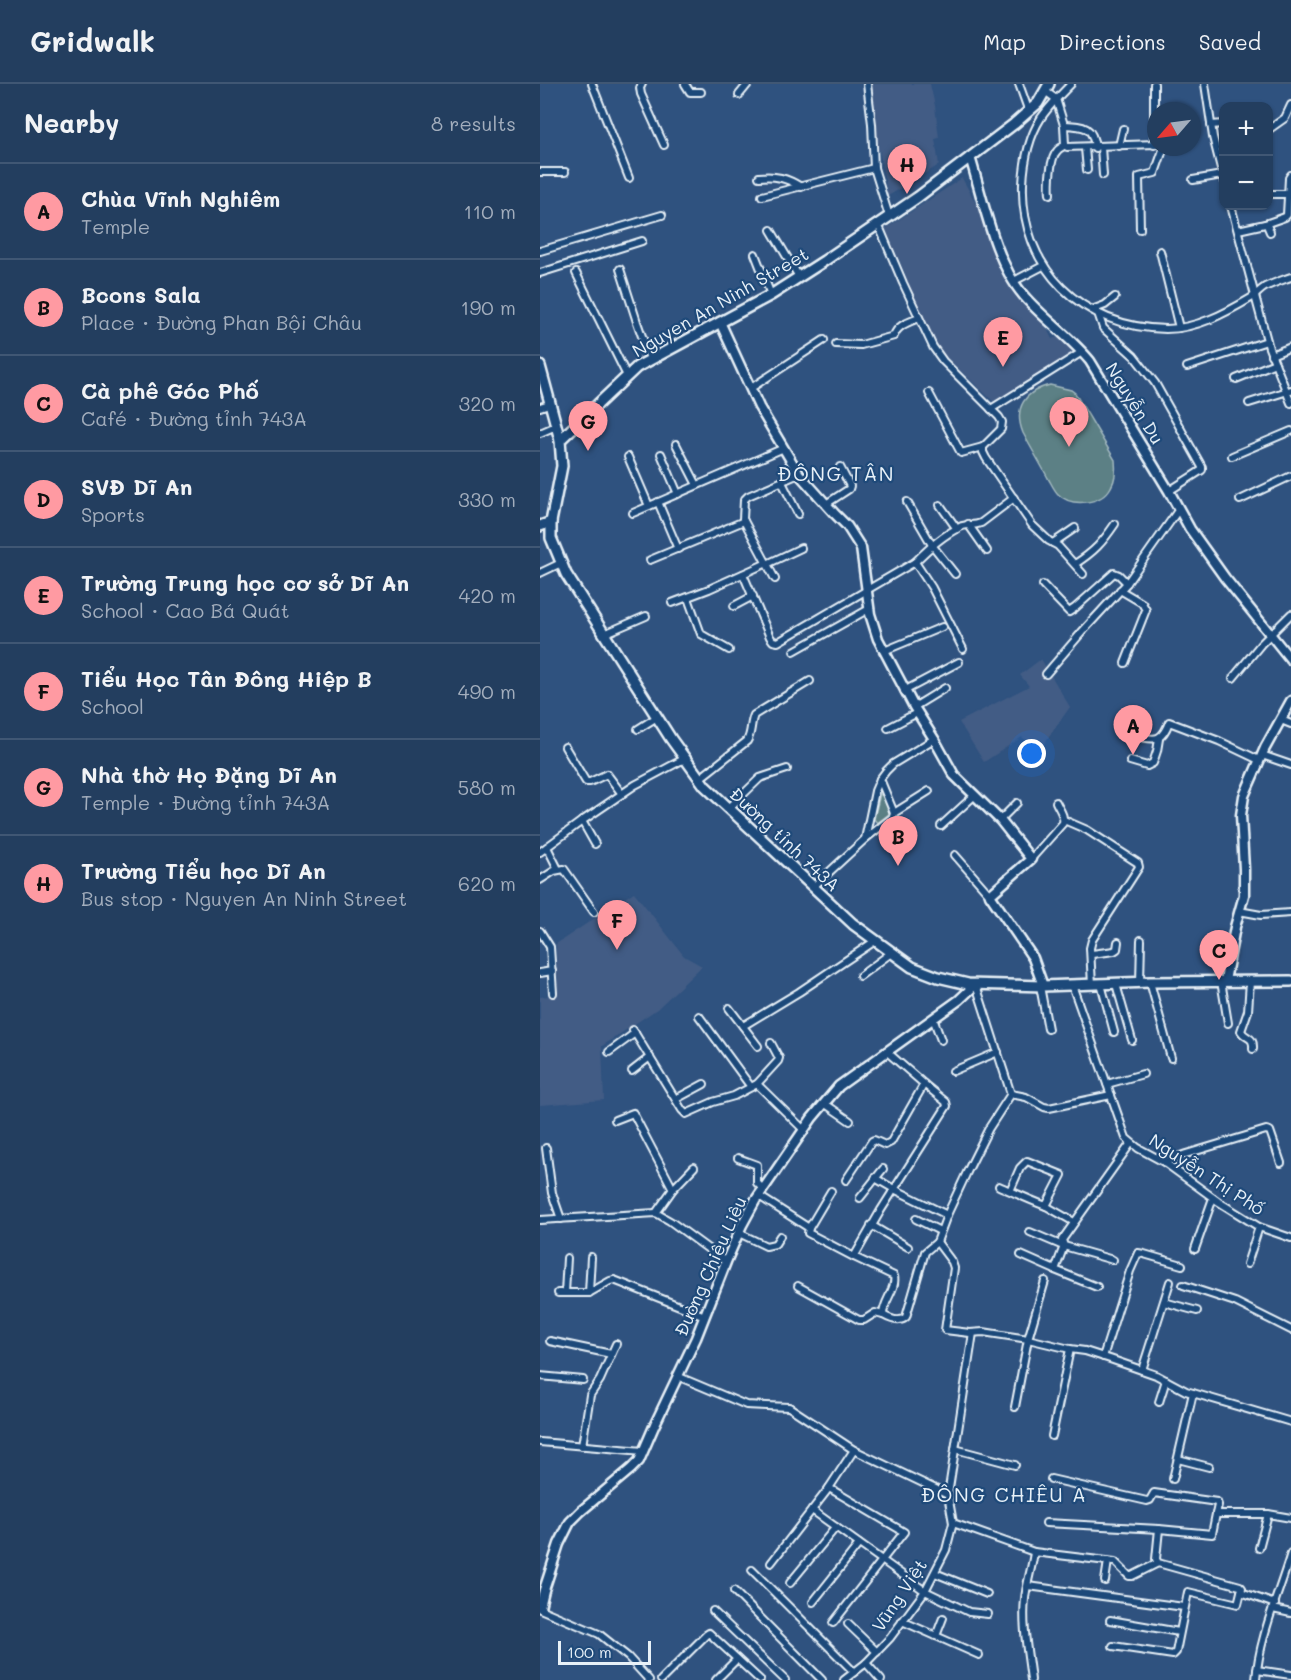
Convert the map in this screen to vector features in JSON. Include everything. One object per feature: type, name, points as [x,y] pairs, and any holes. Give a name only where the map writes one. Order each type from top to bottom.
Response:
[{"type":"main road","name":"Nguyen An Ninh Street","points":[[560,440],[637,366],[799,278],[878,224],[1029,112],[1047,88]]},
{"type":"main road","name":"Đường tỉnh 743A","points":[[540,366],[545,406],[556,426],[560,440],[562,466],[551,522],[551,538],[571,582],[699,779],[728,809],[853,924],[912,967],[938,978],[976,985],[1041,986],[1291,981]]},
{"type":"main road","points":[[540,526],[551,522]]},
{"type":"street","points":[[592,84],[629,178]]},
{"type":"street","points":[[642,84],[641,94],[664,145]]},
{"type":"street","points":[[685,84],[690,92],[701,92]]},
{"type":"street","points":[[740,95],[748,84]]},
{"type":"street","points":[[867,84],[874,168],[889,216]]},
{"type":"street","points":[[1019,84],[1029,112]]},
{"type":"street","points":[[1071,84],[1040,119],[1032,135],[1023,191],[1026,225],[1037,255],[1063,291],[1095,312],[1116,321],[1154,328],[1179,328],[1233,309],[1263,288],[1291,277]]},
{"type":"street","points":[[1155,84],[1155,102]]},
{"type":"street","points":[[1205,84],[1211,125],[1219,148]]},
{"type":"street","points":[[1047,88],[1056,99],[1064,125],[1065,145]]},
{"type":"street","points":[[1273,127],[1285,118],[1291,105]]},
{"type":"street","points":[[1211,125],[1219,124]]},
{"type":"street","points":[[1064,125],[1080,126],[1094,136],[1103,175]]},
{"type":"street","points":[[1119,146],[1122,129]]},
{"type":"street","points":[[1065,145],[1070,148],[1147,145]]},
{"type":"street","points":[[1050,194],[1050,176],[1055,155],[1065,145]]},
{"type":"street","points":[[1085,148],[1087,170]]},
{"type":"street","points":[[1140,229],[1139,177],[1152,175],[1157,171],[1161,156]]},
{"type":"street","name":"Nguyễn Du","points":[[970,157],[997,246],[1014,281],[1024,296],[1090,362],[1169,490],[1190,529],[1291,660]]},
{"type":"street","points":[[762,196],[874,168]]},
{"type":"street","points":[[540,172],[565,172]]},
{"type":"street","points":[[759,177],[773,175],[801,187]]},
{"type":"street","points":[[1238,230],[1285,217],[1291,175]]},
{"type":"street","points":[[1193,180],[1219,178]]},
{"type":"street","points":[[1273,194],[1288,194]]},
{"type":"street","points":[[1232,210],[1267,341],[1289,391],[1291,403]]},
{"type":"street","points":[[540,251],[662,215]]},
{"type":"street","points":[[878,224],[933,347],[943,361],[999,417],[1002,422],[1001,429],[983,447],[961,453],[928,393]]},
{"type":"street","points":[[1265,224],[1270,232]]},
{"type":"street","points":[[771,230],[799,278]]},
{"type":"street","points":[[540,273],[642,241]]},
{"type":"street","points":[[1160,251],[1179,328]]},
{"type":"street","points":[[755,254],[771,295]]},
{"type":"street","points":[[1014,281],[1043,266]]},
{"type":"street","points":[[620,269],[650,359]]},
{"type":"street","points":[[576,273],[627,376]]},
{"type":"street","points":[[1095,312],[1115,297]]},
{"type":"street","points":[[1095,312],[1103,328],[1134,356],[1155,383],[1203,467],[1202,470],[1169,490]]},
{"type":"street","points":[[836,344],[861,345],[894,336],[896,330],[901,326],[919,318]]},
{"type":"street","points":[[720,322],[759,407],[799,474],[847,526],[861,548],[869,609],[878,639],[915,710],[954,775],[1000,820],[1031,859]]},
{"type":"street","points":[[750,388],[824,340]]},
{"type":"street","points":[[1186,367],[1267,341]]},
{"type":"street","points":[[1271,354],[1291,347]]},
{"type":"street","points":[[991,409],[1082,352]]},
{"type":"street","points":[[1236,379],[1275,363]]},
{"type":"street","points":[[1249,404],[1289,391]]},
{"type":"street","points":[[540,433],[556,426]]},
{"type":"street","points":[[1232,456],[1291,431]]},
{"type":"street","points":[[676,444],[697,485]]},
{"type":"street","points":[[983,447],[986,458],[1032,525],[1058,546],[1083,574]]},
{"type":"street","points":[[633,513],[784,448]]},
{"type":"street","points":[[661,454],[678,494]]},
{"type":"street","points":[[628,456],[649,506]]},
{"type":"street","points":[[826,504],[849,489],[840,466]]},
{"type":"street","points":[[775,579],[744,521],[742,508],[748,496],[799,474]]},
{"type":"street","points":[[1240,500],[1291,476]]},
{"type":"street","points":[[782,482],[798,514]]},
{"type":"street","points":[[743,574],[770,637],[773,641],[778,642],[915,562],[932,545],[957,529],[968,524],[981,523],[1014,498]]},
{"type":"street","points":[[658,502],[678,549]]},
{"type":"street","points":[[907,502],[932,545],[955,574]]},
{"type":"street","points":[[940,504],[957,529]]},
{"type":"street","points":[[1046,674],[1127,584],[1179,509]]},
{"type":"street","points":[[650,560],[744,521]]},
{"type":"street","points":[[968,524],[987,551]]},
{"type":"street","points":[[1076,564],[1100,545],[1115,524]]},
{"type":"street","points":[[1053,543],[1075,528]]},
{"type":"street","points":[[672,603],[801,548]]},
{"type":"street","points":[[915,562],[932,588],[963,649]]},
{"type":"street","points":[[540,573],[561,563]]},
{"type":"street","points":[[1043,585],[1069,612],[1114,573],[1127,584]]},
{"type":"street","points":[[1120,590],[1142,603],[1146,610],[1125,663]]},
{"type":"street","points":[[734,606],[753,596]]},
{"type":"street","points":[[688,598],[701,634],[729,650]]},
{"type":"street","points":[[794,651],[869,609]]},
{"type":"street","points":[[1233,678],[1270,634],[1291,614]]},
{"type":"street","points":[[604,634],[646,616]]},
{"type":"street","points":[[884,651],[942,627]]},
{"type":"street","points":[[904,691],[959,662]]},
{"type":"street","points":[[699,779],[747,741],[754,715],[810,681]]},
{"type":"street","points":[[888,728],[945,688]]},
{"type":"street","points":[[1228,1023],[1223,981],[1244,895],[1242,815],[1244,796],[1291,701]]},
{"type":"street","points":[[638,729],[657,717]]},
{"type":"street","points":[[1281,720],[1291,724]]},
{"type":"street","points":[[1130,761],[1147,766],[1153,763],[1159,739],[1169,722],[1261,758],[1291,765]]},
{"type":"street","points":[[1131,736],[1159,739]]},
{"type":"street","points":[[865,839],[875,790],[880,779],[893,764],[934,739]]},
{"type":"street","points":[[565,747],[586,782],[607,774],[622,794]]},
{"type":"street","points":[[540,852],[635,785],[684,759]]},
{"type":"street","points":[[728,809],[760,778],[788,769]]},
{"type":"street","points":[[880,779],[894,813]]},
{"type":"street","points":[[813,887],[865,839],[893,817],[894,813],[929,791]]},
{"type":"street","points":[[941,826],[975,795]]},
{"type":"street","points":[[1056,802],[1064,820],[1087,830],[1138,863],[1140,867],[1092,940],[1096,985],[1114,1032]]},
{"type":"street","points":[[1000,820],[1017,803]]},
{"type":"street","points":[[990,895],[1031,859],[1064,820]]},
{"type":"street","points":[[582,822],[595,844]]},
{"type":"street","points":[[547,847],[558,869]]},
{"type":"street","points":[[955,855],[990,895],[1033,958],[1041,986],[1048,1029]]},
{"type":"street","points":[[540,880],[558,869],[564,869],[594,912]]},
{"type":"street","points":[[1239,911],[1261,915],[1291,913]]},
{"type":"street","points":[[540,931],[550,948],[553,993]]},
{"type":"street","points":[[1141,940],[1145,983],[1171,1058]]},
{"type":"street","points":[[743,1026],[875,941]]},
{"type":"street","points":[[1092,954],[1114,951],[1117,949],[1118,942]]},
{"type":"street","points":[[860,976],[891,953]]},
{"type":"street","points":[[540,972],[552,971]]},
{"type":"street","points":[[1250,981],[1248,1011],[1241,1031],[1252,1040],[1253,1049]]},
{"type":"street","points":[[1116,984],[1132,1040]]},
{"type":"street","points":[[976,985],[1011,1094]]},
{"type":"street","name":"Đường Chiêu Liêu","points":[[540,1608],[560,1544],[570,1522],[639,1461],[705,1316],[739,1233],[761,1192],[804,1130],[839,1086],[959,1000],[976,985]]},
{"type":"street","name":"Nguyễn Thị Phố","points":[[1072,985],[1122,1131],[1131,1143],[1164,1162],[1213,1198],[1260,1227],[1291,1238]]},
{"type":"street","points":[[729,1008],[758,1046]]},
{"type":"street","points":[[699,1016],[754,1085],[804,1130]]},
{"type":"street","points":[[933,1018],[941,1040]]},
{"type":"street","points":[[609,1052],[634,1031],[686,1114],[734,1096],[754,1085],[778,1061],[779,1058],[771,1043]]},
{"type":"street","points":[[854,1257],[947,1106],[946,1102],[886,1051]]},
{"type":"street","points":[[953,1071],[998,1052]]},
{"type":"street","points":[[632,1071],[650,1057]]},
{"type":"street","points":[[1107,1084],[1143,1074]]},
{"type":"street","points":[[675,1099],[704,1084]]},
{"type":"street","points":[[846,1180],[872,1141],[885,1145],[891,1142],[924,1084]]},
{"type":"street","points":[[1011,1094],[1026,1097],[1050,1108],[1111,1095]]},
{"type":"street","points":[[1011,1094],[989,1128],[940,1231],[938,1242],[954,1268],[945,1330],[983,1332],[1085,1351],[1142,1370],[1193,1393],[1291,1422]]},
{"type":"street","points":[[824,1103],[850,1122]]},
{"type":"street","points":[[615,1120],[633,1113],[673,1189]]},
{"type":"street","points":[[1164,1162],[1266,1130],[1270,1131],[1273,1137],[1281,1162]]},
{"type":"street","points":[[1055,1270],[1064,1246],[1062,1240],[1131,1143]]},
{"type":"street","points":[[546,1148],[552,1193],[561,1219]]},
{"type":"street","points":[[738,1158],[757,1166],[757,1183],[761,1192],[809,1228]]},
{"type":"street","points":[[1010,1191],[1020,1168],[1030,1161],[1062,1175],[1046,1206]]},
{"type":"street","points":[[656,1213],[673,1189],[694,1167]]},
{"type":"street","points":[[860,1198],[882,1169]]},
{"type":"street","points":[[876,1178],[947,1215]]},
{"type":"street","points":[[999,1186],[1046,1206],[1074,1222]]},
{"type":"street","points":[[831,1191],[808,1233],[892,1275],[895,1279],[883,1309],[883,1315]]},
{"type":"street","points":[[1195,1249],[1213,1198]]},
{"type":"street","points":[[540,1220],[656,1213],[726,1262]]},
{"type":"street","points":[[916,1219],[940,1231]]},
{"type":"street","points":[[872,1226],[908,1247]]},
{"type":"street","points":[[1247,1264],[1260,1227]]},
{"type":"street","points":[[1030,1232],[1064,1246],[1113,1260]]},
{"type":"street","points":[[739,1233],[766,1246],[775,1244],[780,1236]]},
{"type":"street","points":[[798,1286],[859,1320],[864,1320],[874,1313],[901,1321],[906,1317],[923,1256],[927,1249],[938,1242]]},
{"type":"street","points":[[1103,1357],[1130,1271],[1138,1253],[1182,1265]]},
{"type":"street","points":[[1021,1255],[1096,1287]]},
{"type":"street","points":[[589,1293],[591,1257]]},
{"type":"street","points":[[565,1293],[567,1258]]},
{"type":"street","points":[[558,1293],[589,1293],[614,1280],[705,1316]]},
{"type":"street","points":[[1015,1407],[1028,1339],[1045,1281]]},
{"type":"street","points":[[1142,1370],[1170,1282]]},
{"type":"street","points":[[1183,1285],[1235,1302],[1291,1330]]},
{"type":"street","points":[[1164,1302],[1197,1311]]},
{"type":"street","name":"Vũng Việt","points":[[844,1680],[877,1652],[902,1621],[925,1591],[946,1550],[953,1523],[948,1495],[973,1333]]},
{"type":"street","points":[[550,1341],[610,1354]]},
{"type":"street","points":[[582,1446],[590,1395],[600,1380],[616,1344]]},
{"type":"street","points":[[1052,1436],[1070,1349]]},
{"type":"street","points":[[540,1376],[583,1380]]},
{"type":"street","points":[[677,1376],[746,1405],[789,1407],[854,1450],[948,1495]]},
{"type":"street","points":[[1159,1402],[1166,1380]]},
{"type":"street","points":[[1173,1479],[1193,1393]]},
{"type":"street","points":[[540,1442],[643,1451]]},
{"type":"street","points":[[955,1449],[1015,1465]]},
{"type":"street","points":[[771,1563],[829,1488],[854,1450]]},
{"type":"street","points":[[1178,1459],[1209,1467]]},
{"type":"street","points":[[1046,1523],[1159,1528],[1212,1534],[1218,1505],[1217,1502],[1154,1494],[1148,1501],[1051,1479]]},
{"type":"street","points":[[829,1488],[904,1532],[833,1623]]},
{"type":"street","points":[[812,1510],[925,1591],[969,1612],[988,1614]]},
{"type":"street","points":[[1216,1515],[1268,1514],[1291,1518]]},
{"type":"street","points":[[1258,1548],[1268,1514]]},
{"type":"street","points":[[953,1523],[1034,1552],[1118,1563],[1126,1575],[1131,1576],[1158,1563],[1242,1588],[1238,1604],[1188,1592],[1176,1652],[1173,1655],[1113,1646]]},
{"type":"street","points":[[790,1583],[836,1527]]},
{"type":"street","points":[[1158,1563],[1156,1559],[1159,1528]]},
{"type":"street","points":[[813,1602],[859,1544]]},
{"type":"street","points":[[1031,1680],[1024,1616],[1025,1596],[1034,1552]]},
{"type":"street","points":[[1256,1680],[1274,1607],[1291,1552]]},
{"type":"street","points":[[1105,1581],[1108,1561]]},
{"type":"street","points":[[752,1570],[854,1672]]},
{"type":"street","points":[[935,1573],[987,1594]]},
{"type":"street","points":[[1028,1586],[1184,1607]]},
{"type":"street","points":[[734,1592],[822,1680]]},
{"type":"street","points":[[1241,1592],[1291,1613]]},
{"type":"street","points":[[540,1608],[599,1634],[628,1658],[649,1680]]},
{"type":"street","points":[[713,1611],[785,1680]]},
{"type":"street","points":[[936,1636],[943,1618]]},
{"type":"street","points":[[1110,1620],[1179,1632]]},
{"type":"street","points":[[902,1621],[979,1655]]},
{"type":"street","points":[[848,1624],[877,1652]]},
{"type":"street","points":[[661,1680],[709,1634],[760,1680]]},
{"type":"street","points":[[716,1680],[737,1659]]},
{"type":"street","points":[[866,1663],[881,1680]]},
{"type":"street","points":[[1257,1670],[1288,1676]]},
{"type":"shaded area","points":[[870,84],[930,84],[935,106],[939,138],[935,139],[939,165],[888,196],[878,144]]},
{"type":"shaded area","points":[[962,178],[985,220],[1007,277],[1017,294],[1043,321],[1052,339],[1058,337],[1075,351],[994,402],[945,356],[933,340],[885,229]]},
{"type":"shaded area","points":[[1041,659],[1070,707],[1038,752],[1022,737],[984,762],[959,722],[1029,686],[1020,675]]},
{"type":"shaded area","points":[[634,892],[684,956],[702,966],[657,1009],[602,1046],[604,1100],[540,1105],[540,997],[558,995],[556,944]]},
{"type":"green space","points":[[1050,385],[1075,393],[1115,460],[1113,484],[1107,493],[1094,500],[1071,501],[1058,494],[1023,433],[1019,416],[1023,402],[1034,392]]},
{"type":"green space","points":[[880,794],[887,802],[889,814],[877,823],[874,819]]},
{"type":"place","name":"Trường Tiểu học Dĩ An","points":[[907,194]]},
{"type":"place","name":"Trường Trung học cơ sở Dĩ An","points":[[1003,367]]},
{"type":"place","name":"SVĐ Dĩ An","points":[[1069,447]]},
{"type":"place","name":"Nhà thờ Họ Đặng Dĩ An","points":[[588,451]]},
{"type":"place","name":"Chùa Vĩnh Nghiêm","points":[[1133,755]]},
{"type":"place","name":"Bcons Sala","points":[[898,866]]},
{"type":"place","name":"Tiểu Học Tân Đông Hiệp B","points":[[617,950]]},
{"type":"place","name":"Cà phê Góc Phố","points":[[1219,980]]},
{"type":"district","name":"ĐÔNG TÂN","points":[[836,473]]},
{"type":"district","name":"ĐÔNG CHIÊU A","points":[[1004,1494]]}]
